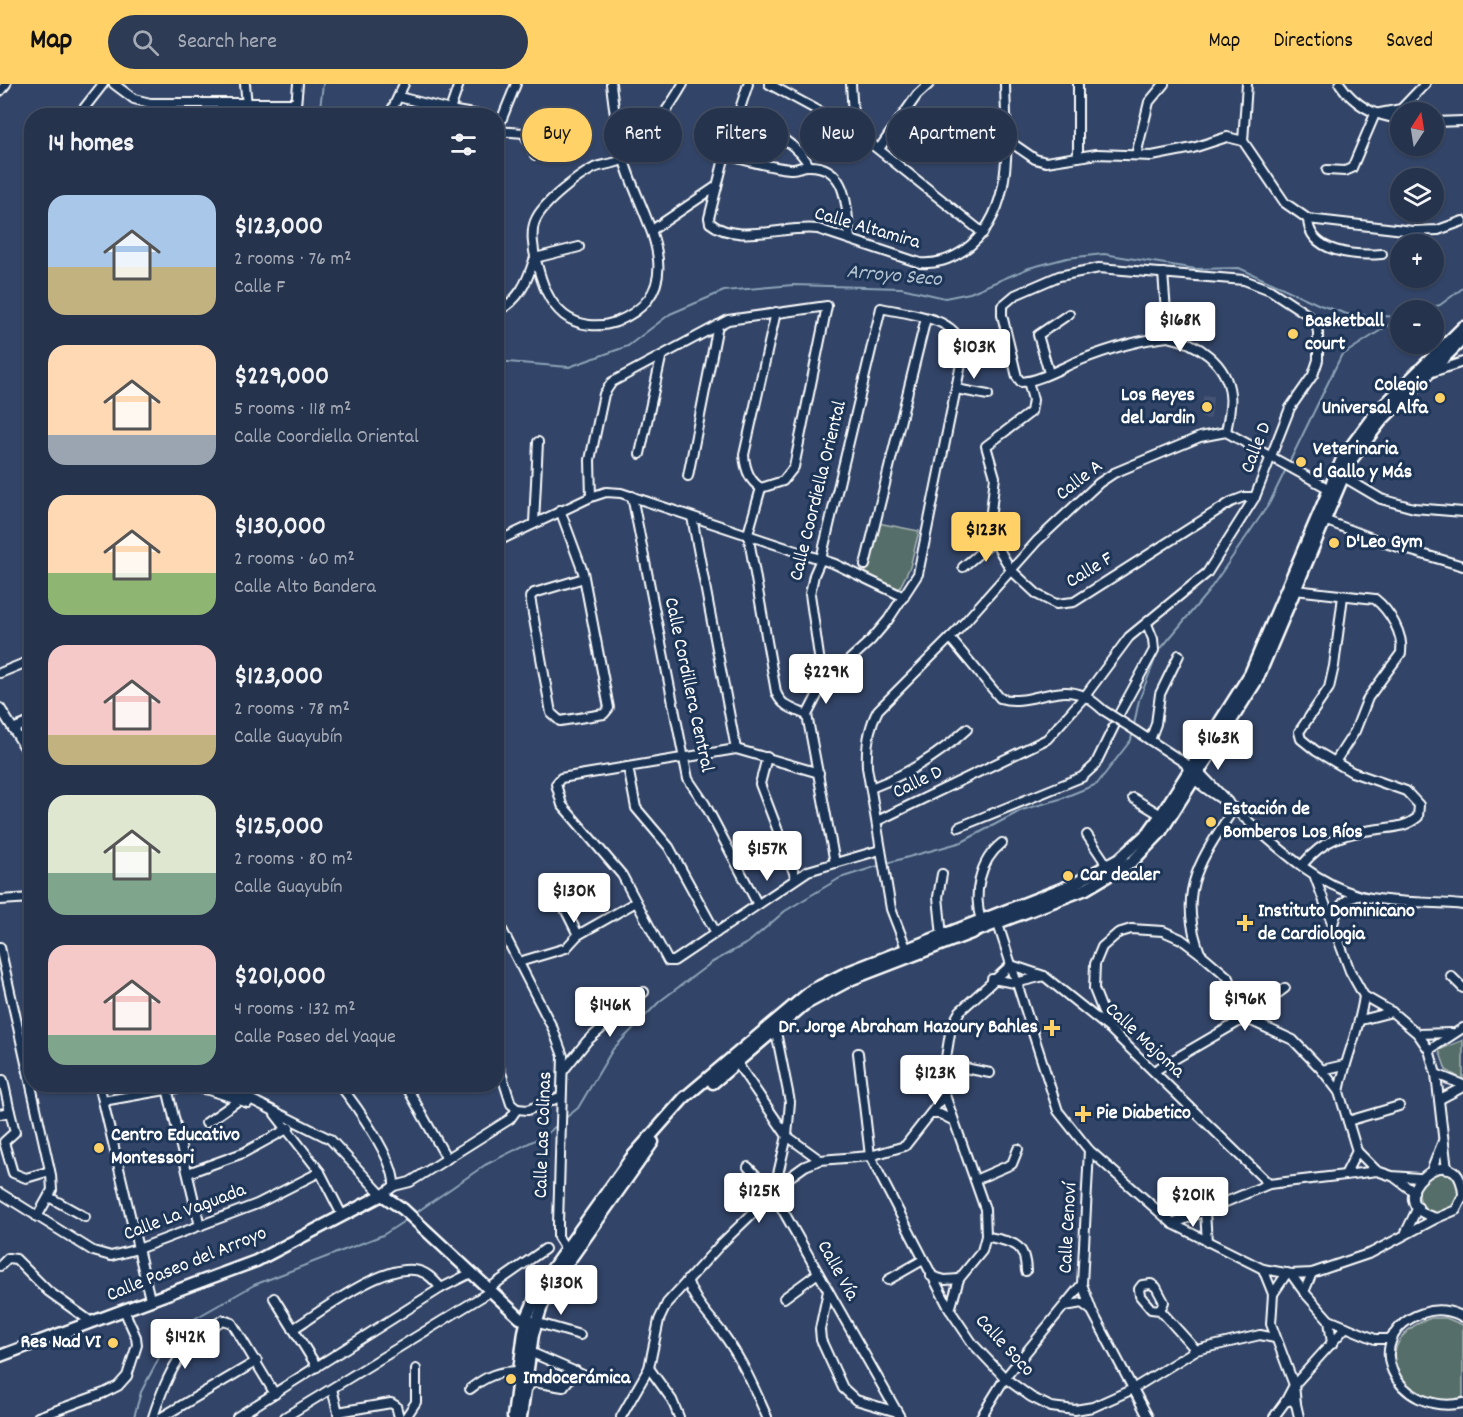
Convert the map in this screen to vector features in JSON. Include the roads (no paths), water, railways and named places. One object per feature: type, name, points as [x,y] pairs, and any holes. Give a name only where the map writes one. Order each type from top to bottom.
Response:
[{"type":"main road","points":[[513,1417],[519,1371],[531,1322],[549,1293],[569,1252],[660,1132],[735,1059],[774,1026],[828,990],[942,936],[981,921],[997,919],[1072,896],[1118,872],[1160,833],[1250,674],[1331,490],[1343,457],[1364,427],[1463,327]]},
{"type":"main road","points":[[908,953],[997,919],[1043,898],[1106,868],[1132,848],[1161,815],[1193,772],[1257,680],[1324,520],[1331,490],[1369,435],[1425,374],[1463,339]]},
{"type":"main road","points":[[382,1195],[403,1209],[489,1290],[531,1322]]},
{"type":"main road","name":"Calle Paseo del Arroyo","points":[[0,1356],[256,1260],[382,1195]]},
{"type":"main road","points":[[521,1417],[530,1352],[531,1322]]},
{"type":"street","points":[[0,91],[6,84]]},
{"type":"street","points":[[84,108],[103,84]]},
{"type":"street","points":[[114,84],[134,99],[166,104],[296,103]]},
{"type":"street","points":[[245,84],[249,108]]},
{"type":"street","points":[[296,108],[298,84]]},
{"type":"street","points":[[393,108],[404,84]]},
{"type":"street","points":[[451,108],[459,84]]},
{"type":"street","points":[[504,108],[516,84]]},
{"type":"street","points":[[611,84],[615,108]]},
{"type":"street","points":[[668,108],[683,84]]},
{"type":"street","name":"Calle Altamira","points":[[739,108],[748,84]]},
{"type":"street","points":[[769,84],[813,108]]},
{"type":"street","points":[[851,84],[853,108]]},
{"type":"street","points":[[879,149],[917,95],[929,84]]},
{"type":"street","name":"Calle Altamira","points":[[1005,84],[1006,108]]},
{"type":"street","points":[[1078,84],[1078,157]]},
{"type":"street","points":[[1136,155],[1149,102],[1164,84]]},
{"type":"street","points":[[1247,84],[1243,141],[1285,203],[1308,219],[1413,231],[1438,230],[1463,220]]},
{"type":"street","points":[[1340,84],[1356,103],[1375,114],[1390,117]]},
{"type":"street","points":[[1375,114],[1401,109],[1425,84]]},
{"type":"street","points":[[399,97],[442,108]]},
{"type":"street","points":[[1327,170],[1345,171],[1352,168],[1375,114]]},
{"type":"street","points":[[1444,122],[1463,121]]},
{"type":"street","points":[[504,132],[522,133]]},
{"type":"street","points":[[1017,146],[1040,162],[1097,154],[1136,155],[1176,152],[1227,136],[1243,141]]},
{"type":"street","points":[[788,144],[802,155],[809,166]]},
{"type":"street","points":[[875,146],[982,233]]},
{"type":"street","points":[[617,162],[593,169],[568,186],[541,211],[533,225],[535,258],[548,295],[570,320],[582,324],[613,323],[639,309],[654,290],[658,261],[652,230],[625,162]]},
{"type":"street","name":"Calle Altamira","points":[[723,162],[709,218],[714,226],[755,234],[804,227],[850,238],[920,263],[932,263],[955,256],[972,245],[982,233],[1001,199],[1004,162]]},
{"type":"street","points":[[756,162],[792,170],[809,166],[832,173],[842,185],[850,238]]},
{"type":"street","points":[[652,230],[717,186]]},
{"type":"street","points":[[1308,219],[1314,240],[1328,248],[1364,255],[1382,254]]},
{"type":"street","points":[[535,258],[579,247]]},
{"type":"street","points":[[504,308],[519,295],[535,258]]},
{"type":"street","name":"Calle D","points":[[877,821],[1047,739],[1085,696],[1129,637],[1207,573],[1255,497],[1290,408],[1313,375],[1320,344],[1316,324],[1290,301],[1255,283],[1228,278],[1119,267],[1081,270],[1059,276],[1007,300],[1002,306],[1002,315],[1017,377],[1024,381]]},
{"type":"street","points":[[1163,273],[1168,337]]},
{"type":"street","points":[[591,497],[590,460],[607,387],[718,325],[739,317],[776,312],[827,306],[794,467],[783,481],[761,488],[754,484],[747,472],[744,455],[776,312]]},
{"type":"street","name":"Calle Coordiella Oriental","points":[[823,684],[810,594],[814,575],[821,559],[881,308],[926,318]]},
{"type":"street","points":[[1049,373],[1038,335],[1069,314]]},
{"type":"street","points":[[835,863],[807,715],[823,684],[871,640],[904,597],[921,565],[926,527],[956,389],[963,344],[946,323],[926,318],[865,565]]},
{"type":"street","points":[[688,476],[718,325]]},
{"type":"street","points":[[1024,381],[1132,342],[1168,337],[1200,349],[1221,369],[1230,394],[1226,432],[1331,490]]},
{"type":"street","points":[[640,454],[662,358]]},
{"type":"street","points":[[1425,374],[1463,363]]},
{"type":"street","name":"Calle F","points":[[1024,381],[1033,400],[1031,412],[986,446],[996,477],[990,520],[994,541],[1011,570],[1046,601],[1064,604],[1084,596],[1231,502],[1244,497],[1255,497]]},
{"type":"street","points":[[956,389],[988,395]]},
{"type":"street","name":"Calle A","points":[[908,953],[891,909],[884,877],[866,751],[871,724],[878,710],[950,638],[1076,501],[1114,473],[1200,437],[1226,432]]},
{"type":"street","points":[[534,523],[538,442]]},
{"type":"street","points":[[1342,476],[1381,499],[1414,508],[1463,512]]},
{"type":"street","points":[[761,488],[748,534],[776,692],[779,700],[786,706],[807,715]]},
{"type":"street","points":[[504,538],[560,510],[606,492],[632,496],[821,559],[904,597]]},
{"type":"street","name":"Calle Cordillera Central","points":[[632,496],[688,778],[705,804],[757,903]]},
{"type":"street","points":[[560,510],[578,554],[584,578],[609,708],[601,714],[560,721],[551,713],[530,597],[534,593],[584,578]]},
{"type":"street","points":[[692,517],[736,749]]},
{"type":"street","points":[[1324,520],[1388,544],[1463,566]]},
{"type":"street","points":[[963,567],[994,541]]},
{"type":"street","points":[[1295,590],[1375,598],[1383,605],[1402,645],[1401,653],[1368,698],[1355,731],[1335,762]]},
{"type":"street","points":[[1302,865],[1316,848],[1336,837],[1407,826],[1418,817],[1419,805],[1406,791],[1373,781],[1335,762],[1301,739],[1299,732],[1329,688],[1343,596]]},
{"type":"street","points":[[959,827],[1082,777],[1101,755],[1117,719],[1154,650],[1153,639],[1147,624]]},
{"type":"street","points":[[950,638],[1000,698],[1018,700],[1063,692],[1085,696],[1193,772],[1215,797],[1231,806],[1315,878],[1360,896]]},
{"type":"street","points":[[1150,740],[1156,724],[1160,694],[1179,655]]},
{"type":"street","points":[[0,673],[24,663]]},
{"type":"street","points":[[0,708],[24,746]]},
{"type":"street","points":[[13,729],[24,724]]},
{"type":"street","points":[[871,788],[919,767],[947,748],[966,729]]},
{"type":"street","points":[[819,773],[736,749],[682,756],[556,781],[562,805],[622,875],[668,961],[674,961],[796,878],[835,863],[881,855]]},
{"type":"street","points":[[767,757],[760,784],[796,878]]},
{"type":"street","points":[[628,767],[636,808],[669,847],[716,933]]},
{"type":"street","points":[[1133,798],[1161,815]]},
{"type":"street","points":[[1201,954],[1191,929],[1190,908],[1196,871],[1231,806]]},
{"type":"street","points":[[1087,835],[1103,859],[1106,868]]},
{"type":"street","points":[[981,921],[976,898],[979,881],[994,849],[1002,843]]},
{"type":"street","points":[[942,874],[938,897],[942,936]]},
{"type":"street","points":[[1315,878],[1350,971],[1364,996],[1392,1012],[1418,1034],[1429,1050],[1440,1099],[1448,1170]]},
{"type":"street","points":[[555,889],[579,935]]},
{"type":"street","points":[[1333,924],[1339,907],[1350,898],[1360,896],[1463,905]]},
{"type":"street","points":[[0,900],[24,898]]},
{"type":"street","points":[[519,962],[566,948],[579,935],[636,902]]},
{"type":"street","points":[[997,919],[1051,1097],[1058,1111],[1089,1150],[1173,1224],[1263,1269],[1289,1273],[1312,1273],[1371,1253],[1406,1232],[1437,1218],[1463,1214]]},
{"type":"street","points":[[1110,1029],[1094,989],[1095,964],[1102,947],[1118,933],[1131,929],[1154,929],[1181,939],[1229,978],[1245,1018],[1293,1040],[1322,1070],[1339,1092],[1357,1151],[1377,1171]]},
{"type":"street","points":[[1181,939],[1191,929]]},
{"type":"street","name":"Calle Las Colinas","points":[[504,933],[559,1042],[563,1056],[560,1097],[558,1230],[569,1252]]},
{"type":"street","points":[[0,947],[24,1059]]},
{"type":"street","points":[[950,1310],[959,1278],[982,1251],[986,1236],[985,1209],[945,1095],[945,1064],[951,1027],[960,1011],[992,979],[1011,965]]},
{"type":"street","name":"Calle Majoma","points":[[1011,965],[1044,976],[1110,1029],[1269,1184]]},
{"type":"street","points":[[992,979],[1015,983],[1044,976]]},
{"type":"street","points":[[1451,976],[1463,988]]},
{"type":"street","points":[[1154,1071],[1245,1018],[1285,988]]},
{"type":"street","points":[[563,1071],[587,1041],[644,992]]},
{"type":"street","points":[[1339,1092],[1344,1065],[1361,1020],[1364,996]]},
{"type":"street","points":[[1361,1020],[1392,1012]]},
{"type":"street","points":[[773,1192],[787,1136],[790,1102],[774,1026]]},
{"type":"street","points":[[1429,1050],[1463,1028]]},
{"type":"street","points":[[1418,1034],[1452,1033]]},
{"type":"street","name":"Calle Soco","points":[[858,1053],[870,1156],[950,1310],[973,1344],[1005,1378],[1031,1397],[1051,1407],[1075,1410],[1093,1407],[1131,1390],[1196,1350],[1260,1335],[1275,1338]]},
{"type":"street","points":[[735,1059],[787,1136],[820,1160]]},
{"type":"street","points":[[945,1064],[990,1073]]},
{"type":"street","points":[[1322,1070],[1344,1065]]},
{"type":"street","points":[[1436,1074],[1463,1086]]},
{"type":"street","points":[[3,1080],[15,1132],[4,1142],[13,1173],[26,1178],[50,1171]]},
{"type":"street","points":[[504,1084],[511,1104],[517,1109],[528,1110],[560,1097]]},
{"type":"street","points":[[1440,1099],[1463,1086]]},
{"type":"street","points":[[32,1092],[52,1185],[49,1197],[37,1217]]},
{"type":"street","points":[[101,1092],[150,1299]]},
{"type":"street","points":[[103,1101],[147,1092]]},
{"type":"street","points":[[168,1092],[200,1226]]},
{"type":"street","points":[[215,1092],[272,1111],[289,1128],[320,1172],[342,1215]]},
{"type":"street","points":[[235,1092],[330,1139],[382,1195],[394,1186],[410,1182],[510,1119],[517,1109]]},
{"type":"street","points":[[345,1092],[366,1120],[392,1170],[394,1186]]},
{"type":"street","points":[[409,1092],[447,1159]]},
{"type":"street","points":[[621,1417],[649,1368],[659,1320],[667,1303],[773,1192],[791,1176],[820,1160],[870,1156],[904,1146],[945,1095]]},
{"type":"street","points":[[206,1123],[239,1100]]},
{"type":"street","points":[[1348,1121],[1399,1106]]},
{"type":"street","points":[[0,1114],[10,1112]]},
{"type":"street","points":[[931,1114],[945,1115],[952,1120]]},
{"type":"street","points":[[188,1173],[243,1153],[289,1128]]},
{"type":"street","points":[[1437,1218],[1423,1212],[1418,1207],[1414,1192],[1419,1178],[1432,1169],[1444,1140]]},
{"type":"street","points":[[975,1180],[1012,1164],[1018,1149]]},
{"type":"street","name":"Calle Cenoví","points":[[981,1417],[1005,1378],[1082,1284],[1089,1150]]},
{"type":"street","points":[[1345,1174],[1357,1151]]},
{"type":"street","name":"Calle Vía","points":[[748,1167],[773,1192],[899,1414]]},
{"type":"street","points":[[1432,1169],[1448,1170],[1461,1181],[1463,1195],[1461,1204],[1450,1215]]},
{"type":"street","points":[[1173,1224],[1269,1184],[1377,1171],[1392,1176],[1419,1178]]},
{"type":"street","name":"Calle La Vaguada","points":[[0,1193],[104,1256],[138,1249],[257,1204],[320,1172]]},
{"type":"street","points":[[1392,1176],[1414,1192]]},
{"type":"street","points":[[49,1197],[85,1217]]},
{"type":"street","points":[[1406,1232],[1418,1207]]},
{"type":"street","points":[[1205,1212],[1206,1242]]},
{"type":"street","points":[[986,1236],[1016,1244],[1026,1255],[1026,1271]]},
{"type":"street","points":[[285,1417],[489,1290],[545,1249]]},
{"type":"street","points":[[0,1266],[8,1258],[16,1259],[48,1291],[90,1321]]},
{"type":"street","points":[[888,1280],[923,1260]]},
{"type":"street","points":[[1263,1269],[1273,1294],[1271,1324],[1294,1385],[1299,1417]]},
{"type":"street","points":[[293,1329],[384,1276],[414,1270],[431,1277],[441,1288]]},
{"type":"street","points":[[237,1417],[441,1288],[471,1273]]},
{"type":"street","points":[[784,1298],[818,1273]]},
{"type":"street","points":[[1289,1273],[1329,1320],[1375,1339],[1389,1339],[1405,1323],[1425,1312],[1448,1311],[1463,1317]]},
{"type":"street","points":[[1273,1294],[1289,1273]]},
{"type":"street","points":[[1305,1292],[1312,1273]]},
{"type":"street","points":[[932,1276],[945,1280],[959,1278]]},
{"type":"street","points":[[687,1280],[698,1305],[726,1338],[749,1377],[767,1417]]},
{"type":"street","points":[[1082,1284],[1092,1311],[1131,1390],[1148,1417]]},
{"type":"street","points":[[828,1291],[820,1329],[821,1340],[843,1388],[856,1400],[899,1414]]},
{"type":"street","points":[[274,1298],[317,1367]]},
{"type":"street","points":[[1065,1306],[1082,1304],[1092,1311]]},
{"type":"street","points":[[38,1417],[104,1393],[118,1386],[127,1376],[137,1345],[136,1337],[124,1310]]},
{"type":"street","points":[[1160,1310],[1196,1350]]},
{"type":"street","points":[[153,1417],[166,1378],[176,1361],[204,1333],[227,1320],[232,1323],[257,1361],[275,1394]]},
{"type":"street","points":[[1329,1320],[1332,1344]]},
{"type":"street","points":[[531,1322],[580,1335]]},
{"type":"street","points":[[1260,1335],[1271,1324]]},
{"type":"street","points":[[1274,1417],[1294,1385],[1346,1327]]},
{"type":"street","points":[[1397,1332],[1389,1355],[1389,1370],[1395,1385],[1405,1397],[1418,1405],[1433,1409],[1452,1408],[1463,1403]]},
{"type":"street","points":[[1375,1339],[1389,1355]]},
{"type":"street","points":[[525,1390],[530,1388],[533,1382],[563,1387],[580,1373],[530,1352]]},
{"type":"street","points":[[162,1417],[257,1361]]},
{"type":"street","points":[[649,1368],[672,1400],[679,1417]]},
{"type":"street","points":[[406,1417],[416,1402],[416,1369]]},
{"type":"street","points":[[470,1389],[484,1378],[500,1371],[519,1371]]},
{"type":"street","points":[[332,1389],[338,1415],[391,1403],[396,1406],[399,1417]]},
{"type":"street","points":[[1285,1402],[1291,1400],[1296,1404]]},
{"type":"street","points":[[1452,1408],[1452,1417]]},
{"type":"waterway","name":"Arroyo Seco","points":[[320,108],[323,84]]},
{"type":"waterway","name":"Arroyo Seco","points":[[504,362],[569,367],[628,346],[670,314],[724,291],[793,285],[901,288],[945,298],[970,293],[1029,268],[1067,258],[1104,254],[1196,269],[1239,268],[1320,305],[1347,314],[1390,316]]},
{"type":"waterway","points":[[1444,302],[1463,288]]},
{"type":"waterway","points":[[887,863],[962,842],[1022,810],[1060,799],[1097,784],[1131,740],[1139,700],[1158,652],[1208,592],[1269,504],[1341,356],[1390,324]]},
{"type":"waterway","points":[[563,1120],[578,1108],[613,1049],[660,1001],[711,963],[749,942],[785,911],[840,878],[881,865]]},
{"type":"waterway","points":[[414,1214],[485,1165],[547,1134],[558,1124]]},
{"type":"waterway","points":[[134,1417],[141,1392],[173,1331],[254,1285],[383,1235],[409,1218]]},
{"type":"place","name":"Basketball court","points":[[1293,334]]},
{"type":"place","name":"Colegio Universal Alfa","points":[[1440,398]]},
{"type":"place","name":"Los Reyes del Jardin","points":[[1207,407]]},
{"type":"place","name":"Veterinaria d Gallo y Más","points":[[1301,462]]},
{"type":"place","name":"D'Leo Gym","points":[[1334,543]]},
{"type":"place","name":"Estación de Bomberos Los Ríos","points":[[1211,822]]},
{"type":"place","name":"Car dealer","points":[[1068,876]]},
{"type":"place","name":"Instituto Dominicano de Cardiologia","points":[[1245,923]]},
{"type":"place","name":"Dr. Jorge Abraham Hazoury Bahles","points":[[1052,1028]]},
{"type":"place","name":"Pie Diabetico","points":[[1083,1114]]},
{"type":"place","name":"Centro Educativo Montessori","points":[[99,1148]]},
{"type":"place","name":"Res Nad VI","points":[[113,1343]]},
{"type":"place","name":"Imdocerámica","points":[[511,1379]]}]
